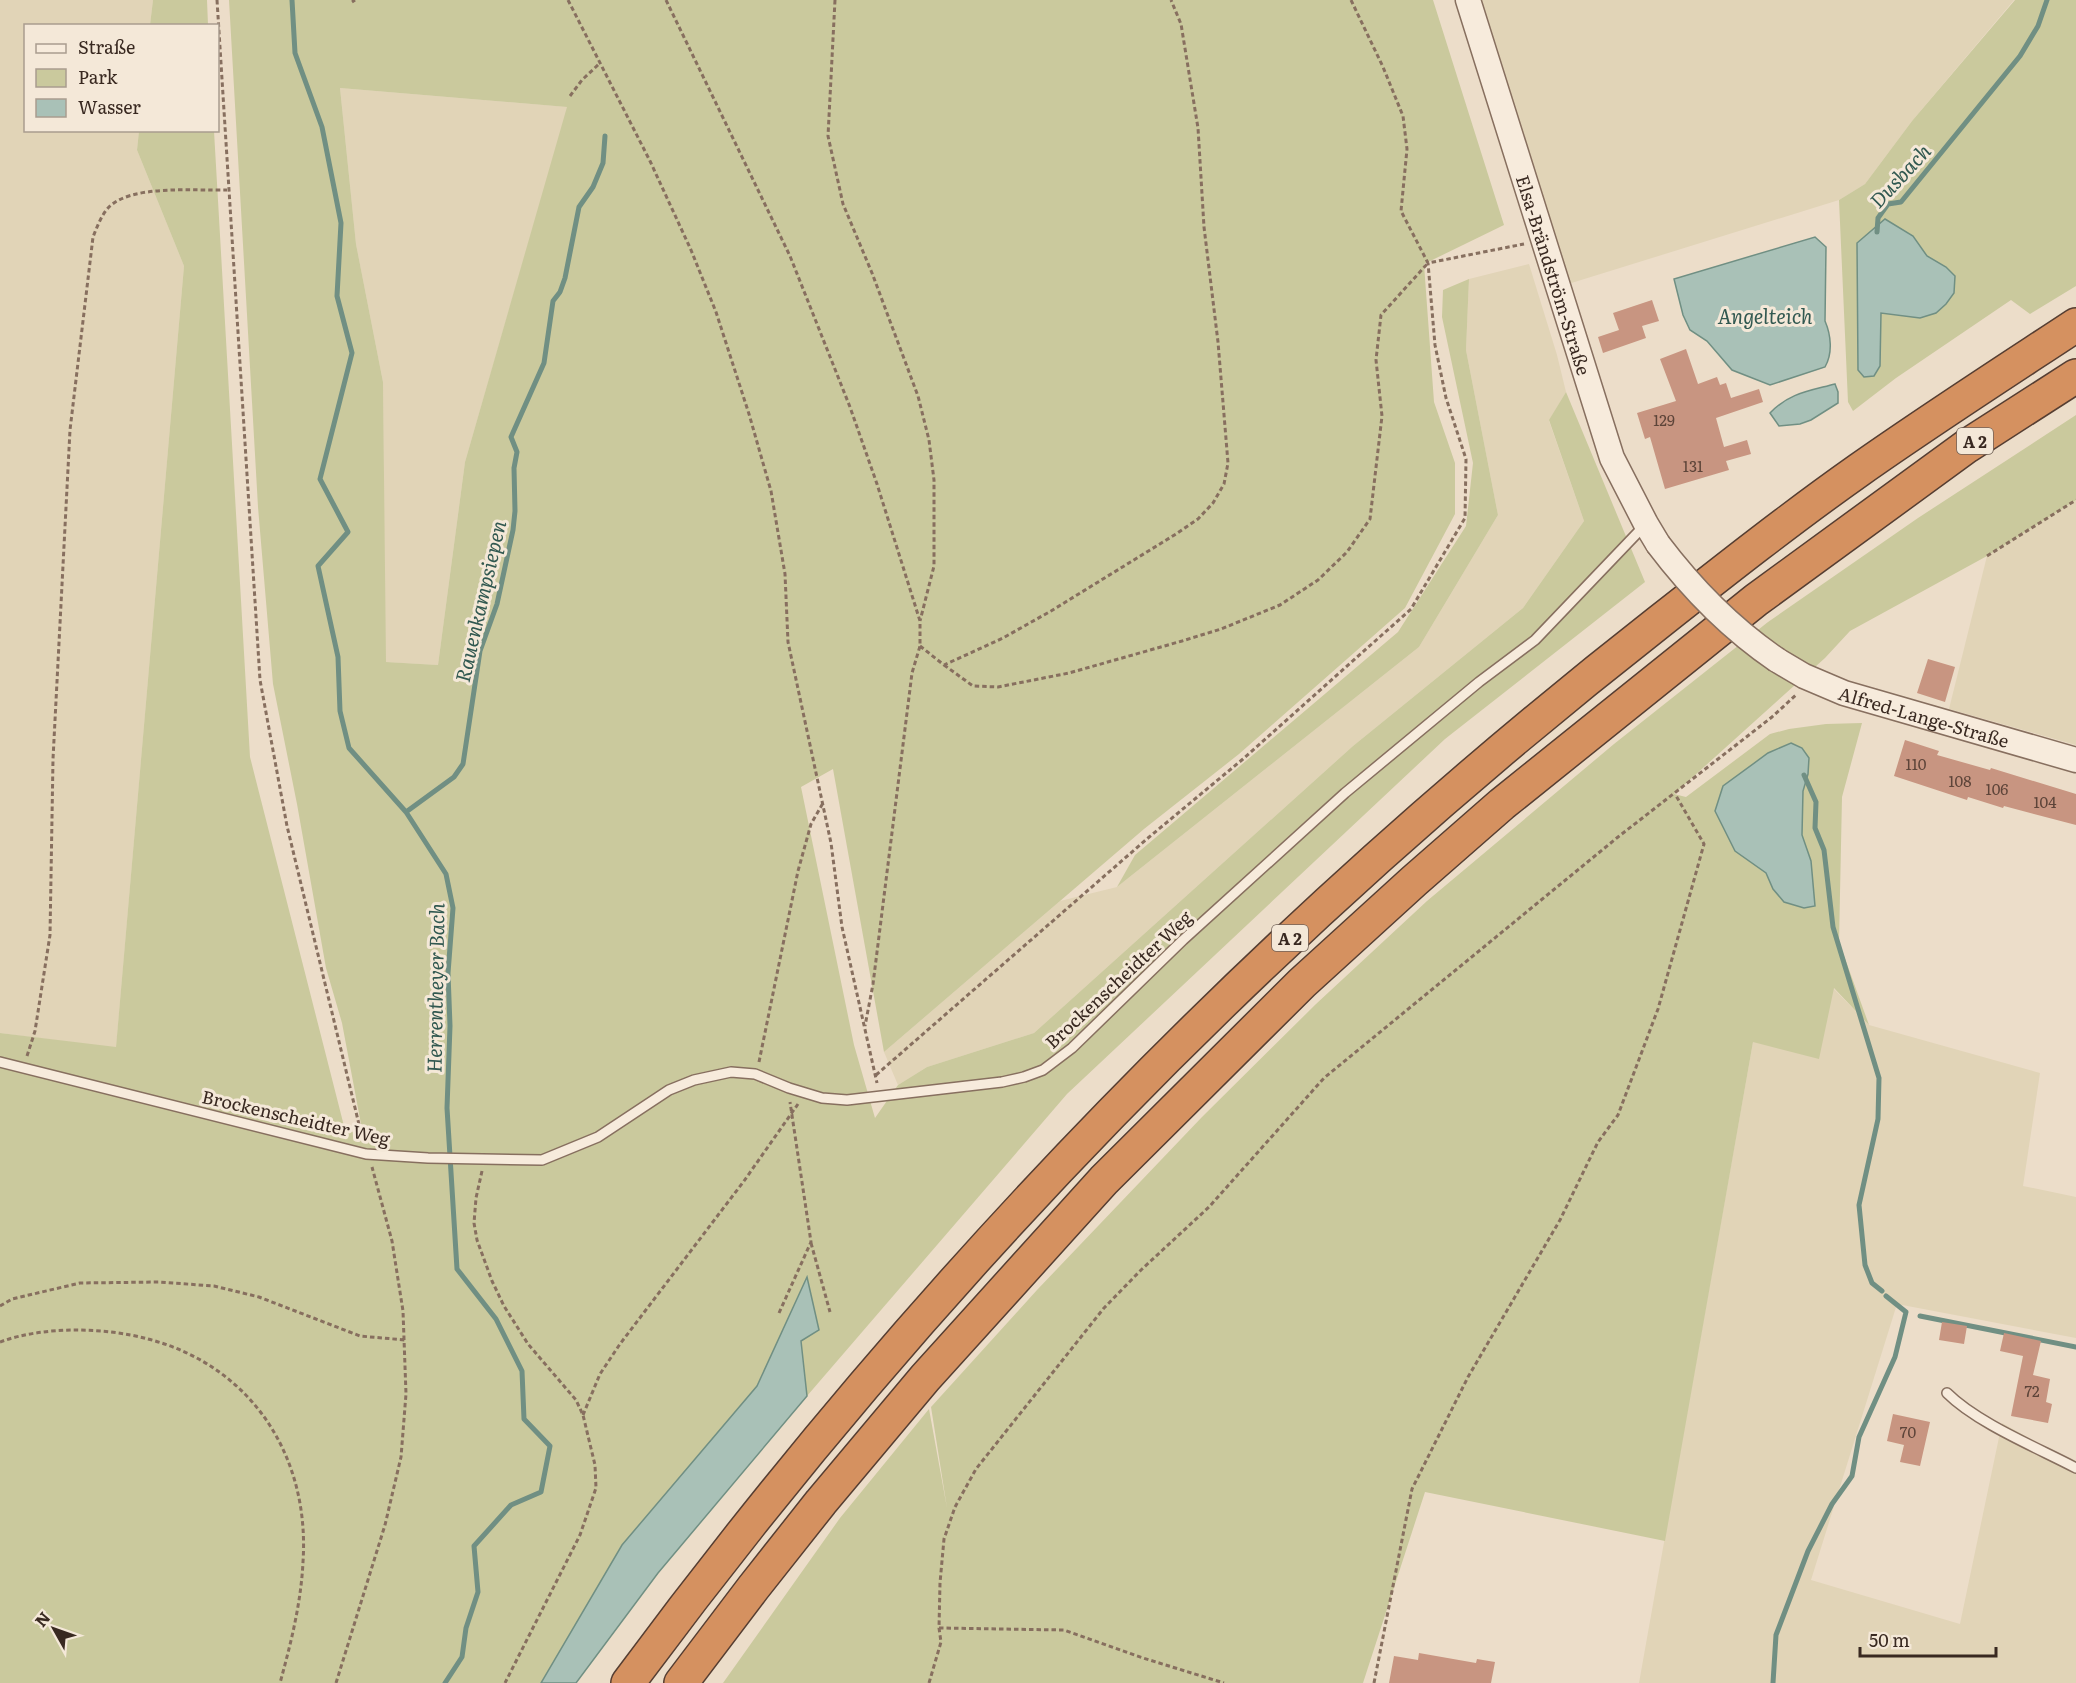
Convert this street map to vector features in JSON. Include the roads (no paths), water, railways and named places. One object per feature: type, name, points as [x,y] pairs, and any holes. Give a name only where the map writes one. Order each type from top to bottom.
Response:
[{"type":"highway","name":"A 2","points":[[628,1683],[744,1529],[912,1330],[990,1242],[1161,1062],[1280,946],[1466,778],[1601,667],[1736,561],[1860,469],[2076,325]]},
{"type":"highway","name":"A 2","points":[[681,1683],[821,1502],[933,1369],[1104,1180],[1302,983],[1405,888],[1502,804],[1756,600],[1967,446],[2076,376]]},
{"type":"street","name":"Elsa-Brändström-Straße","points":[[1468,0],[1612,458],[1652,534],[1704,600],[1777,660]]},
{"type":"street","name":"Alfred-Lange-Straße","points":[[1777,660],[1804,676],[1860,698],[2076,760]]},
{"type":"lane","name":"Brockenscheidter Weg","points":[[0,1062],[366,1154],[428,1158],[542,1160],[598,1137],[669,1090],[694,1080],[731,1072],[755,1074],[805,1094],[847,1100],[1002,1082],[1024,1077],[1043,1070],[1072,1048],[1183,940],[1345,793],[1479,682],[1535,640],[1652,534]]},
{"type":"lane","points":[[1947,1393],[1963,1407],[2076,1468]]},
{"type":"water","points":[[1885,219],[1913,236],[1927,256],[1946,267],[1955,276],[1954,293],[1936,313],[1920,318],[1881,313],[1880,366],[1874,376],[1864,377],[1858,370],[1857,243]]},
{"type":"water","name":"Angelteich","points":[[1815,237],[1826,247],[1825,321],[1830,344],[1828,362],[1825,367],[1770,385],[1732,370],[1707,341],[1690,330],[1683,315],[1674,279]]},
{"type":"water","points":[[1835,384],[1838,403],[1811,420],[1800,424],[1779,426],[1770,413],[1792,397]]},
{"type":"water","points":[[1791,743],[1802,748],[1809,758],[1808,774],[1803,791],[1802,835],[1811,861],[1815,906],[1804,908],[1784,902],[1773,889],[1766,873],[1735,851],[1715,811],[1723,786],[1768,753]]},
{"type":"water","points":[[807,1277],[819,1330],[801,1341],[807,1396],[658,1573],[576,1683],[541,1683],[622,1545],[757,1386]]},
{"type":"waterway","name":"Herrentheyer Bach","points":[[292,0],[295,53],[322,127],[341,223],[337,296],[352,353],[320,479],[348,532],[318,566],[338,657],[340,711],[349,748],[406,812],[446,874],[453,908],[448,973],[450,1026],[447,1108],[457,1269],[496,1319],[522,1371],[524,1419],[550,1446],[541,1492],[511,1505],[474,1546],[478,1592],[466,1628],[462,1657],[445,1683]]},
{"type":"waterway","name":"Dusbach","points":[[1877,232],[1878,218],[1888,204],[1901,202],[2020,56],[2038,26],[2047,0]]},
{"type":"waterway","name":"Rauenkampsiepen","points":[[406,812],[454,777],[463,764],[480,651],[497,604],[513,530],[514,468],[517,452],[511,437],[544,363],[553,301],[560,292],[565,278],[579,207],[593,187],[603,163],[605,136]]},
{"type":"waterway","points":[[1804,775],[1816,802],[1815,828],[1824,850],[1833,927],[1879,1078],[1878,1119],[1859,1205],[1865,1265],[1872,1283],[1882,1291]]},
{"type":"waterway","points":[[1773,1683],[1776,1635],[1808,1551],[1832,1504],[1852,1476],[1859,1437],[1895,1357],[1906,1312],[1886,1296]]},
{"type":"waterway","points":[[1920,1316],[2076,1347]]}]
